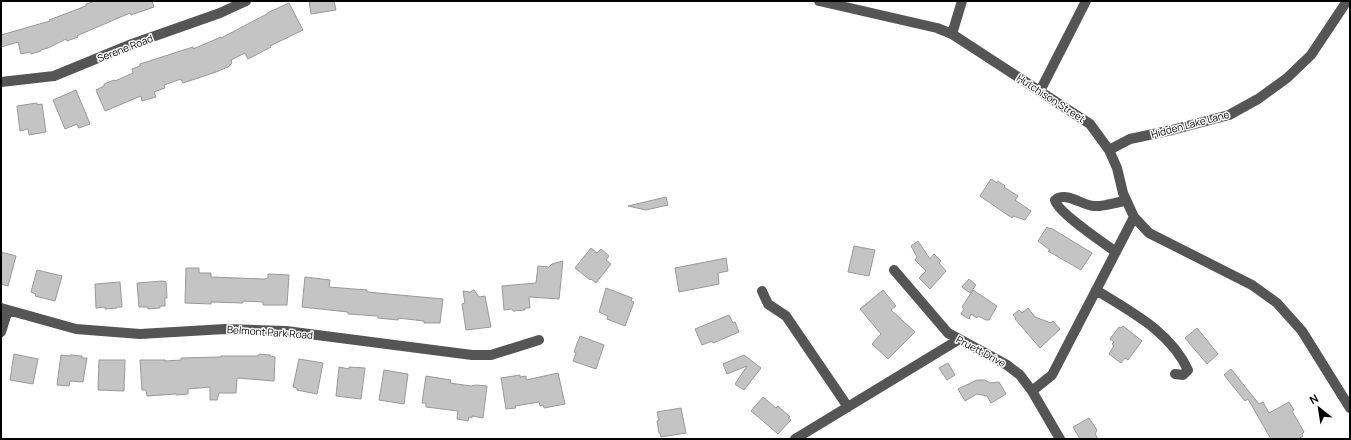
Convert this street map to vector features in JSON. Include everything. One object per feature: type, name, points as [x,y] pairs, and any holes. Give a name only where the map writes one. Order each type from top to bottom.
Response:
[{"type":"street","name":"Serene Road","points":[[1,82],[54,76],[132,44],[220,13],[246,1]]},
{"type":"street","name":"Hutchison Street","points":[[819,1],[937,28],[952,34],[1090,124],[1109,150],[1117,168],[1123,193],[1134,217],[1150,233],[1252,285],[1277,303],[1302,331],[1350,408]]},
{"type":"street","points":[[952,34],[962,1]]},
{"type":"street","points":[[1040,91],[1086,1]]},
{"type":"street","name":"Hidden Lake Lane","points":[[1109,150],[1130,139],[1229,115],[1258,99],[1287,78],[1310,55],[1347,1]]},
{"type":"street","points":[[1116,252],[1064,213],[1056,205],[1055,200],[1064,196],[1083,204],[1096,206],[1126,200]]},
{"type":"street","points":[[1032,391],[1052,376],[1134,217]]},
{"type":"street","name":"Pruett Drive","points":[[894,270],[948,333],[958,340],[1007,365],[1020,376],[1032,391],[1060,439]]},
{"type":"street","points":[[1096,290],[1150,324],[1172,344],[1188,370],[1183,375],[1175,374]]},
{"type":"street","points":[[762,291],[768,304],[786,316],[848,407]]},
{"type":"street","points":[[1,332],[5,309]]},
{"type":"street","name":"Belmont Park Road","points":[[5,309],[76,329],[140,334],[226,329],[286,331],[472,355],[491,355],[539,340]]},
{"type":"street","points":[[795,439],[958,340]]},
{"type":"building","points":[[95,1],[152,1],[154,7],[131,15],[130,13],[81,34],[77,36],[78,37],[67,41],[66,39],[31,54],[30,52],[21,54],[18,42],[1,47],[1,35],[50,21],[49,20]]},
{"type":"building","points":[[309,1],[334,1],[336,10],[311,14]]},
{"type":"building","points":[[289,3],[303,30],[270,46],[271,47],[248,59],[245,53],[231,60],[232,63],[228,67],[216,72],[183,83],[181,79],[164,85],[165,88],[154,92],[156,97],[142,101],[141,96],[105,111],[96,90],[104,86],[104,84],[133,73],[132,69],[140,66],[140,64],[193,47],[193,49],[221,38]]},
{"type":"building","points":[[76,90],[90,124],[79,128],[77,124],[65,129],[53,100]]},
{"type":"building","points":[[37,103],[37,105],[42,104],[46,132],[29,135],[28,129],[20,131],[17,106]]},
{"type":"building","points":[[991,179],[997,183],[998,181],[1018,196],[1015,200],[1031,211],[1025,220],[1013,216],[1012,218],[980,196]]},
{"type":"building","points":[[666,197],[668,205],[646,210],[628,206]]},
{"type":"building","points":[[1047,227],[1092,253],[1081,270],[1048,251],[1050,250],[1038,241]]},
{"type":"building","points":[[918,241],[930,259],[934,254],[941,261],[939,263],[946,271],[930,289],[919,278],[926,271],[915,260],[917,257],[911,246]]},
{"type":"building","points":[[854,246],[875,250],[869,276],[848,272]]},
{"type":"building","points":[[591,248],[597,253],[601,249],[609,256],[606,260],[611,264],[596,283],[575,268]]},
{"type":"building","points":[[1,252],[16,256],[8,286],[1,284]]},
{"type":"building","points":[[726,258],[728,271],[718,273],[719,284],[679,292],[675,268]]},
{"type":"building","points":[[563,261],[559,299],[529,297],[530,308],[513,311],[512,309],[504,310],[502,286],[536,283],[538,266],[549,267],[552,264]]},
{"type":"building","points":[[186,268],[199,268],[199,273],[211,273],[211,277],[264,279],[268,278],[268,274],[289,275],[287,305],[263,305],[263,302],[243,301],[243,303],[185,303]]},
{"type":"building","points":[[37,270],[62,276],[55,301],[35,296],[36,294],[31,292]]},
{"type":"building","points":[[305,277],[330,280],[329,287],[443,299],[440,323],[424,323],[424,321],[398,318],[398,320],[378,318],[378,316],[348,314],[348,312],[302,307]]},
{"type":"building","points":[[969,279],[976,285],[970,293],[962,287]]},
{"type":"building","points":[[120,282],[122,307],[105,309],[105,307],[96,308],[95,284]]},
{"type":"building","points":[[166,282],[167,298],[165,298],[165,306],[148,309],[148,307],[139,307],[137,283]]},
{"type":"building","points":[[606,288],[632,298],[631,301],[634,302],[625,326],[607,319],[608,316],[599,312]]},
{"type":"building","points":[[474,290],[479,297],[485,296],[491,327],[466,330],[462,304],[465,303],[463,291],[470,292]]},
{"type":"building","points":[[883,290],[896,306],[891,310],[915,332],[888,359],[872,344],[881,334],[860,309]]},
{"type":"building","points":[[973,290],[997,306],[989,320],[978,316],[977,318],[971,314],[969,319],[961,314],[964,309],[962,307]]},
{"type":"building","points":[[1028,308],[1035,317],[1051,323],[1053,321],[1060,329],[1040,348],[1013,315],[1019,310],[1022,313]]},
{"type":"building","points":[[729,315],[733,323],[735,322],[739,332],[713,343],[712,341],[702,345],[695,329]]},
{"type":"building","points":[[1123,326],[1142,341],[1128,360],[1125,358],[1121,363],[1109,354],[1114,346],[1112,344],[1114,342],[1110,339],[1119,327],[1121,328]]},
{"type":"building","points":[[1197,328],[1218,354],[1207,364],[1185,338]]},
{"type":"building","points":[[580,336],[604,345],[596,369],[573,361],[576,353],[574,352]]},
{"type":"building","points":[[14,354],[38,359],[33,384],[10,380]]},
{"type":"building","points":[[259,354],[275,357],[274,381],[237,378],[236,393],[219,393],[217,400],[210,400],[210,387],[188,389],[188,394],[176,395],[147,396],[146,390],[142,390],[140,360],[165,361],[181,360],[181,358],[258,356]]},
{"type":"building","points":[[61,355],[82,356],[82,358],[87,358],[83,382],[70,381],[69,386],[57,385]]},
{"type":"building","points":[[744,355],[761,368],[744,390],[735,384],[747,366],[727,374],[723,364]]},
{"type":"building","points":[[299,359],[323,363],[317,394],[297,390],[297,388],[293,387]]},
{"type":"building","points":[[99,360],[125,360],[124,391],[98,390]]},
{"type":"building","points":[[948,363],[955,375],[947,380],[939,368]]},
{"type":"building","points":[[339,367],[349,369],[349,367],[365,368],[361,399],[336,396]]},
{"type":"building","points":[[1231,369],[1259,404],[1263,402],[1269,413],[1289,402],[1294,410],[1292,411],[1304,432],[1302,434],[1303,436],[1298,439],[1271,439],[1248,399],[1245,401],[1224,375]]},
{"type":"building","points":[[384,370],[408,374],[404,404],[379,400]]},
{"type":"building","points":[[558,373],[565,404],[544,408],[543,405],[540,406],[539,402],[506,409],[501,378],[520,375],[520,377],[526,376],[526,380]]},
{"type":"building","points":[[426,376],[451,380],[450,383],[471,386],[487,386],[483,418],[472,416],[472,418],[469,417],[468,421],[457,419],[458,411],[426,407],[426,403],[422,403]]},
{"type":"building","points":[[977,380],[985,380],[990,383],[999,382],[1006,394],[991,403],[987,396],[977,394],[965,401],[958,389]]},
{"type":"building","points":[[763,397],[776,408],[778,406],[790,417],[788,418],[791,420],[778,434],[751,411]]},
{"type":"building","points":[[681,408],[686,433],[661,437],[657,421],[659,420],[657,412]]},
{"type":"building","points":[[1089,418],[1097,430],[1095,434],[1098,439],[1080,439],[1073,427]]}]
